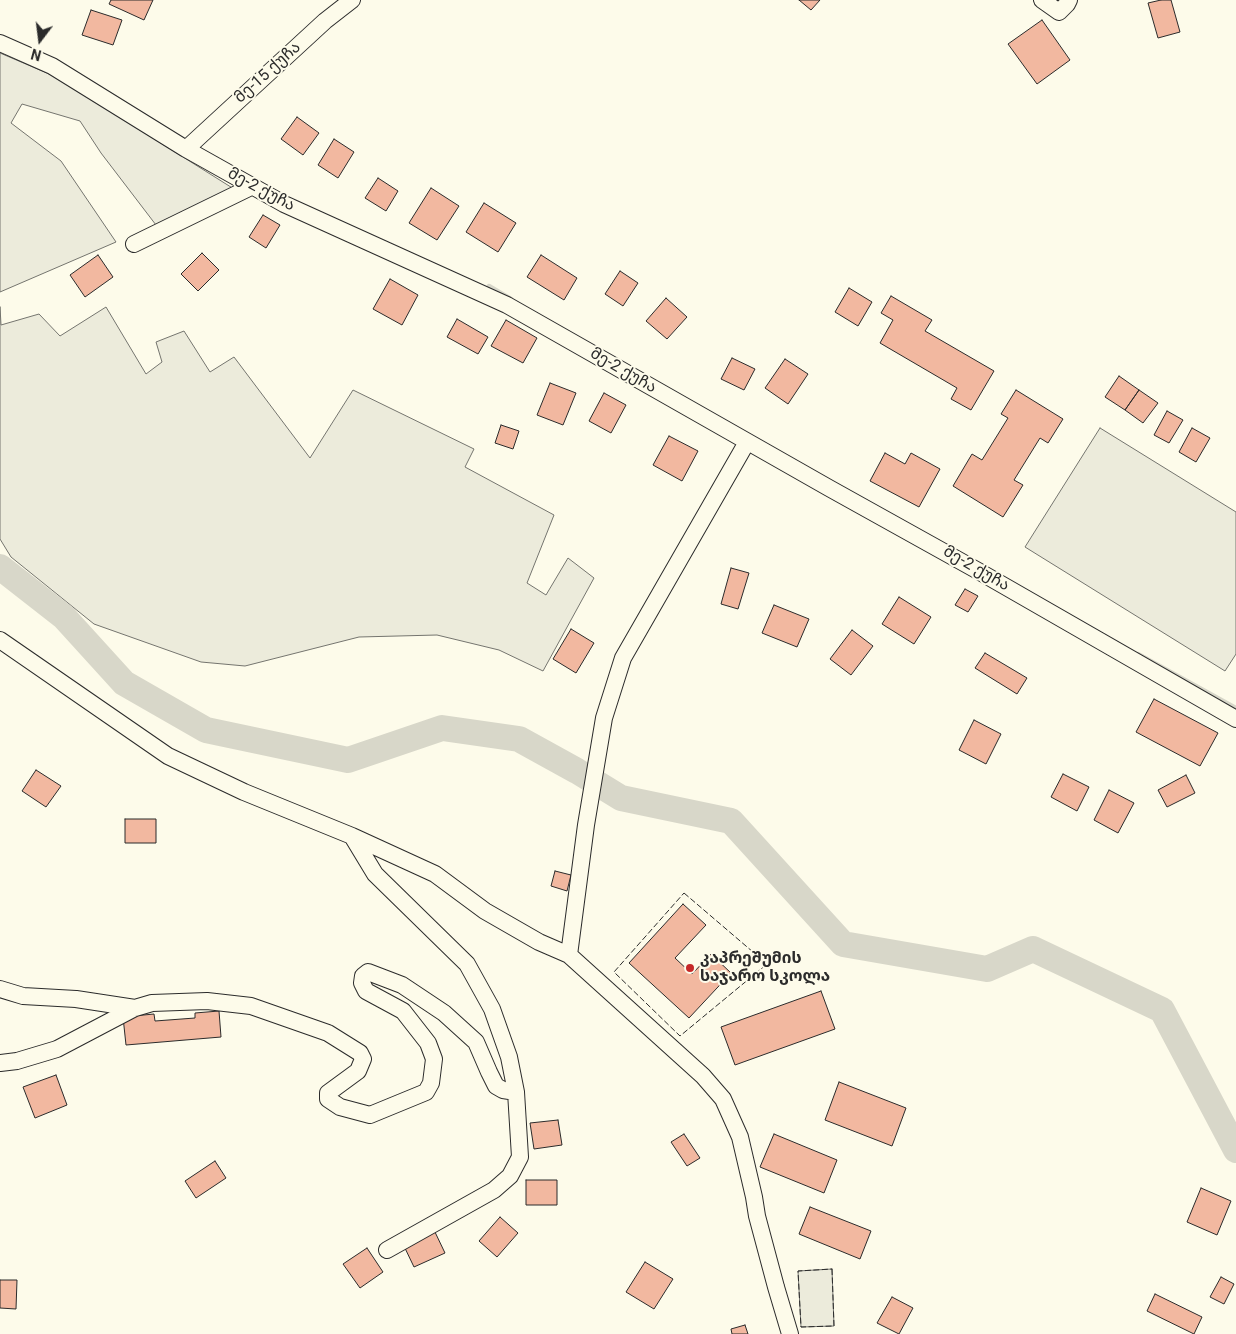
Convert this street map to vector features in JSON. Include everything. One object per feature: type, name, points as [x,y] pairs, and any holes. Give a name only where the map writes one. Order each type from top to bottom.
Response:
[{"type":"street","name":"მე-15 ქუჩა","points":[[186,149],[325,22],[352,0]]},
{"type":"street","points":[[1042,0],[1059,12],[1069,0]]},
{"type":"street","name":"მე-2 ქუჩა","points":[[0,43],[52,66],[186,149],[284,204],[507,305],[747,442],[922,538],[1236,719]]},
{"type":"street","points":[[134,244],[253,186]]},
{"type":"street","points":[[569,955],[586,825],[604,718],[623,658],[747,442]]},
{"type":"street","points":[[0,640],[168,756],[244,792],[352,836],[435,874],[485,911],[538,942],[569,955],[703,1076],[723,1100],[740,1137],[754,1197],[756,1216],[790,1334]]},
{"type":"street","points":[[352,836],[375,874],[467,964],[492,1009],[509,1057],[516,1092],[520,1157],[510,1176],[494,1190],[387,1250]]},
{"type":"street","points":[[0,1063],[16,1061],[57,1049],[135,1008],[152,1003],[207,1001],[251,1006],[328,1033],[360,1053],[363,1059],[358,1071],[328,1093],[328,1099],[340,1107],[370,1115],[426,1092],[431,1084],[434,1059],[428,1043],[403,1011],[366,991],[362,983],[363,976],[368,972],[402,984],[444,1013],[476,1042],[496,1086],[503,1090],[516,1092]]},
{"type":"street","points":[[0,989],[23,996],[76,999],[135,1008]]},
{"type":"shaded area","points":[[0,53],[54,76],[234,189],[156,225],[101,153],[80,121],[22,104],[11,123],[61,161],[116,242],[0,292]]},
{"type":"shaded area","points":[[0,307],[1,325],[39,314],[60,336],[106,307],[146,374],[162,362],[156,342],[184,331],[210,372],[234,357],[310,458],[353,390],[474,449],[465,467],[554,515],[527,583],[546,595],[568,558],[594,578],[543,671],[499,650],[437,635],[359,637],[245,666],[201,662],[94,624],[11,557],[0,539]]},
{"type":"shaded area","points":[[1100,428],[1236,512],[1236,654],[1225,671],[1025,547]]},
{"type":"shaded area","points":[[832,1269],[834,1326],[801,1327],[798,1271]]},
{"type":"building","points":[[111,0],[153,0],[144,20],[109,4]]},
{"type":"building","points":[[799,0],[820,0],[811,10]]},
{"type":"building","points":[[1171,0],[1180,32],[1158,38],[1148,3]]},
{"type":"building","points":[[91,10],[122,20],[113,45],[82,35]]},
{"type":"building","points":[[1042,20],[1070,60],[1037,84],[1008,44]]},
{"type":"building","points":[[297,117],[319,133],[303,155],[281,139]]},
{"type":"building","points":[[334,139],[354,152],[338,178],[318,165]]},
{"type":"building","points":[[378,178],[398,191],[386,211],[365,198]]},
{"type":"building","points":[[431,188],[459,206],[437,240],[409,223]]},
{"type":"building","points":[[484,203],[516,223],[498,252],[466,232]]},
{"type":"building","points":[[263,215],[280,225],[266,248],[249,237]]},
{"type":"building","points":[[202,253],[219,270],[198,291],[181,274]]},
{"type":"building","points":[[98,255],[113,277],[85,297],[70,275]]},
{"type":"building","points":[[541,255],[577,278],[564,300],[527,277]]},
{"type":"building","points":[[620,271],[638,283],[623,306],[605,294]]},
{"type":"building","points":[[390,279],[418,295],[402,325],[373,309]]},
{"type":"building","points":[[849,288],[872,302],[858,326],[835,312]]},
{"type":"building","points":[[891,296],[932,320],[925,331],[994,371],[971,410],[951,399],[957,388],[880,343],[893,320],[881,313]]},
{"type":"building","points":[[666,298],[687,317],[667,339],[646,321]]},
{"type":"building","points":[[457,319],[488,337],[478,354],[447,337]]},
{"type":"building","points":[[506,320],[537,338],[523,363],[491,346]]},
{"type":"building","points":[[732,358],[755,369],[744,390],[721,379]]},
{"type":"building","points":[[785,359],[808,374],[788,404],[765,388]]},
{"type":"building","points":[[1119,376],[1139,390],[1125,410],[1105,397]]},
{"type":"building","points":[[550,383],[576,393],[563,425],[537,415]]},
{"type":"building","points":[[1016,390],[1063,419],[1048,443],[1040,438],[1014,480],[1023,485],[1003,517],[953,486],[972,454],[982,460],[1008,418],[1001,414]]},
{"type":"building","points":[[1139,390],[1158,403],[1143,423],[1125,410]]},
{"type":"building","points":[[604,393],[626,405],[611,433],[589,421]]},
{"type":"building","points":[[1167,411],[1183,420],[1169,443],[1154,435]]},
{"type":"building","points":[[501,425],[519,431],[513,449],[495,443]]},
{"type":"building","points":[[1192,428],[1210,438],[1196,462],[1179,452]]},
{"type":"building","points":[[669,436],[698,451],[682,481],[653,465]]},
{"type":"building","points":[[885,453],[905,464],[911,453],[940,469],[919,507],[870,481]]},
{"type":"building","points":[[731,568],[749,573],[738,609],[721,604]]},
{"type":"building","points":[[965,589],[978,596],[968,612],[955,605]]},
{"type":"building","points":[[899,597],[931,617],[914,644],[882,624]]},
{"type":"building","points":[[774,605],[809,619],[797,647],[762,633]]},
{"type":"building","points":[[571,629],[594,643],[576,673],[553,659]]},
{"type":"building","points":[[852,630],[873,646],[851,675],[830,659]]},
{"type":"building","points":[[985,653],[1027,678],[1017,694],[975,668]]},
{"type":"building","points":[[1154,699],[1218,733],[1200,766],[1136,732]]},
{"type":"building","points":[[974,720],[1001,734],[986,764],[959,750]]},
{"type":"building","points":[[36,770],[61,786],[46,807],[22,791]]},
{"type":"building","points":[[1063,774],[1089,787],[1077,811],[1051,797]]},
{"type":"building","points":[[1186,775],[1195,793],[1167,807],[1158,790]]},
{"type":"building","points":[[1109,790],[1134,803],[1118,833],[1094,820]]},
{"type":"building","points":[[125,819],[156,819],[156,843],[125,843]]},
{"type":"building","points":[[555,871],[571,875],[567,891],[551,886]]},
{"type":"building","points":[[683,904],[706,925],[675,958],[692,974],[711,954],[731,973],[689,1018],[629,963]]},
{"type":"building","points":[[821,991],[835,1029],[735,1065],[721,1027]]},
{"type":"building","points":[[219,1011],[221,1037],[126,1045],[123,1017],[154,1014],[155,1021],[195,1018],[195,1013]]},
{"type":"building","points":[[56,1075],[67,1105],[35,1118],[23,1087]]},
{"type":"building","points":[[839,1082],[906,1108],[892,1146],[825,1120]]},
{"type":"building","points":[[558,1120],[562,1145],[534,1149],[530,1123]]},
{"type":"building","points":[[684,1134],[700,1158],[687,1166],[671,1142]]},
{"type":"building","points":[[774,1134],[837,1160],[824,1193],[760,1167]]},
{"type":"building","points":[[215,1161],[226,1178],[196,1198],[185,1181]]},
{"type":"building","points":[[526,1180],[557,1180],[557,1205],[526,1205]]},
{"type":"building","points":[[1201,1188],[1231,1201],[1217,1235],[1187,1222]]},
{"type":"building","points":[[810,1207],[871,1231],[860,1259],[799,1234]]},
{"type":"building","points":[[500,1217],[518,1233],[497,1257],[479,1241]]},
{"type":"building","points":[[434,1230],[445,1253],[414,1267],[403,1244]]},
{"type":"building","points":[[367,1248],[383,1272],[360,1288],[343,1264]]},
{"type":"building","points":[[645,1262],[673,1279],[654,1309],[626,1292]]},
{"type":"building","points":[[1221,1277],[1234,1284],[1224,1304],[1210,1297]]},
{"type":"building","points":[[0,1280],[17,1280],[16,1309],[0,1308]]},
{"type":"building","points":[[1155,1294],[1202,1317],[1194,1334],[1147,1311]]},
{"type":"building","points":[[892,1297],[913,1308],[899,1334],[877,1323]]},
{"type":"building","points":[[745,1325],[748,1334],[732,1334],[731,1329]]},
{"type":"waterway","points":[[489,286],[511,299]]},
{"type":"waterway","points":[[0,567],[64,617],[124,683],[206,730],[348,760],[442,728],[519,739],[621,798],[731,821],[843,944],[987,969],[1033,949],[1162,1010],[1236,1150]]},
{"type":"waterway","points":[[1138,654],[1236,708]]},
{"type":"fence","points":[[684,893],[767,964],[680,1036],[614,972],[684,893]]},
{"type":"fence","points":[[832,1269],[834,1326],[801,1327],[798,1271],[832,1269]]},
{"type":"place","name":"კაპრეშუმის საჯარო სკოლა","points":[[690,968]]}]
